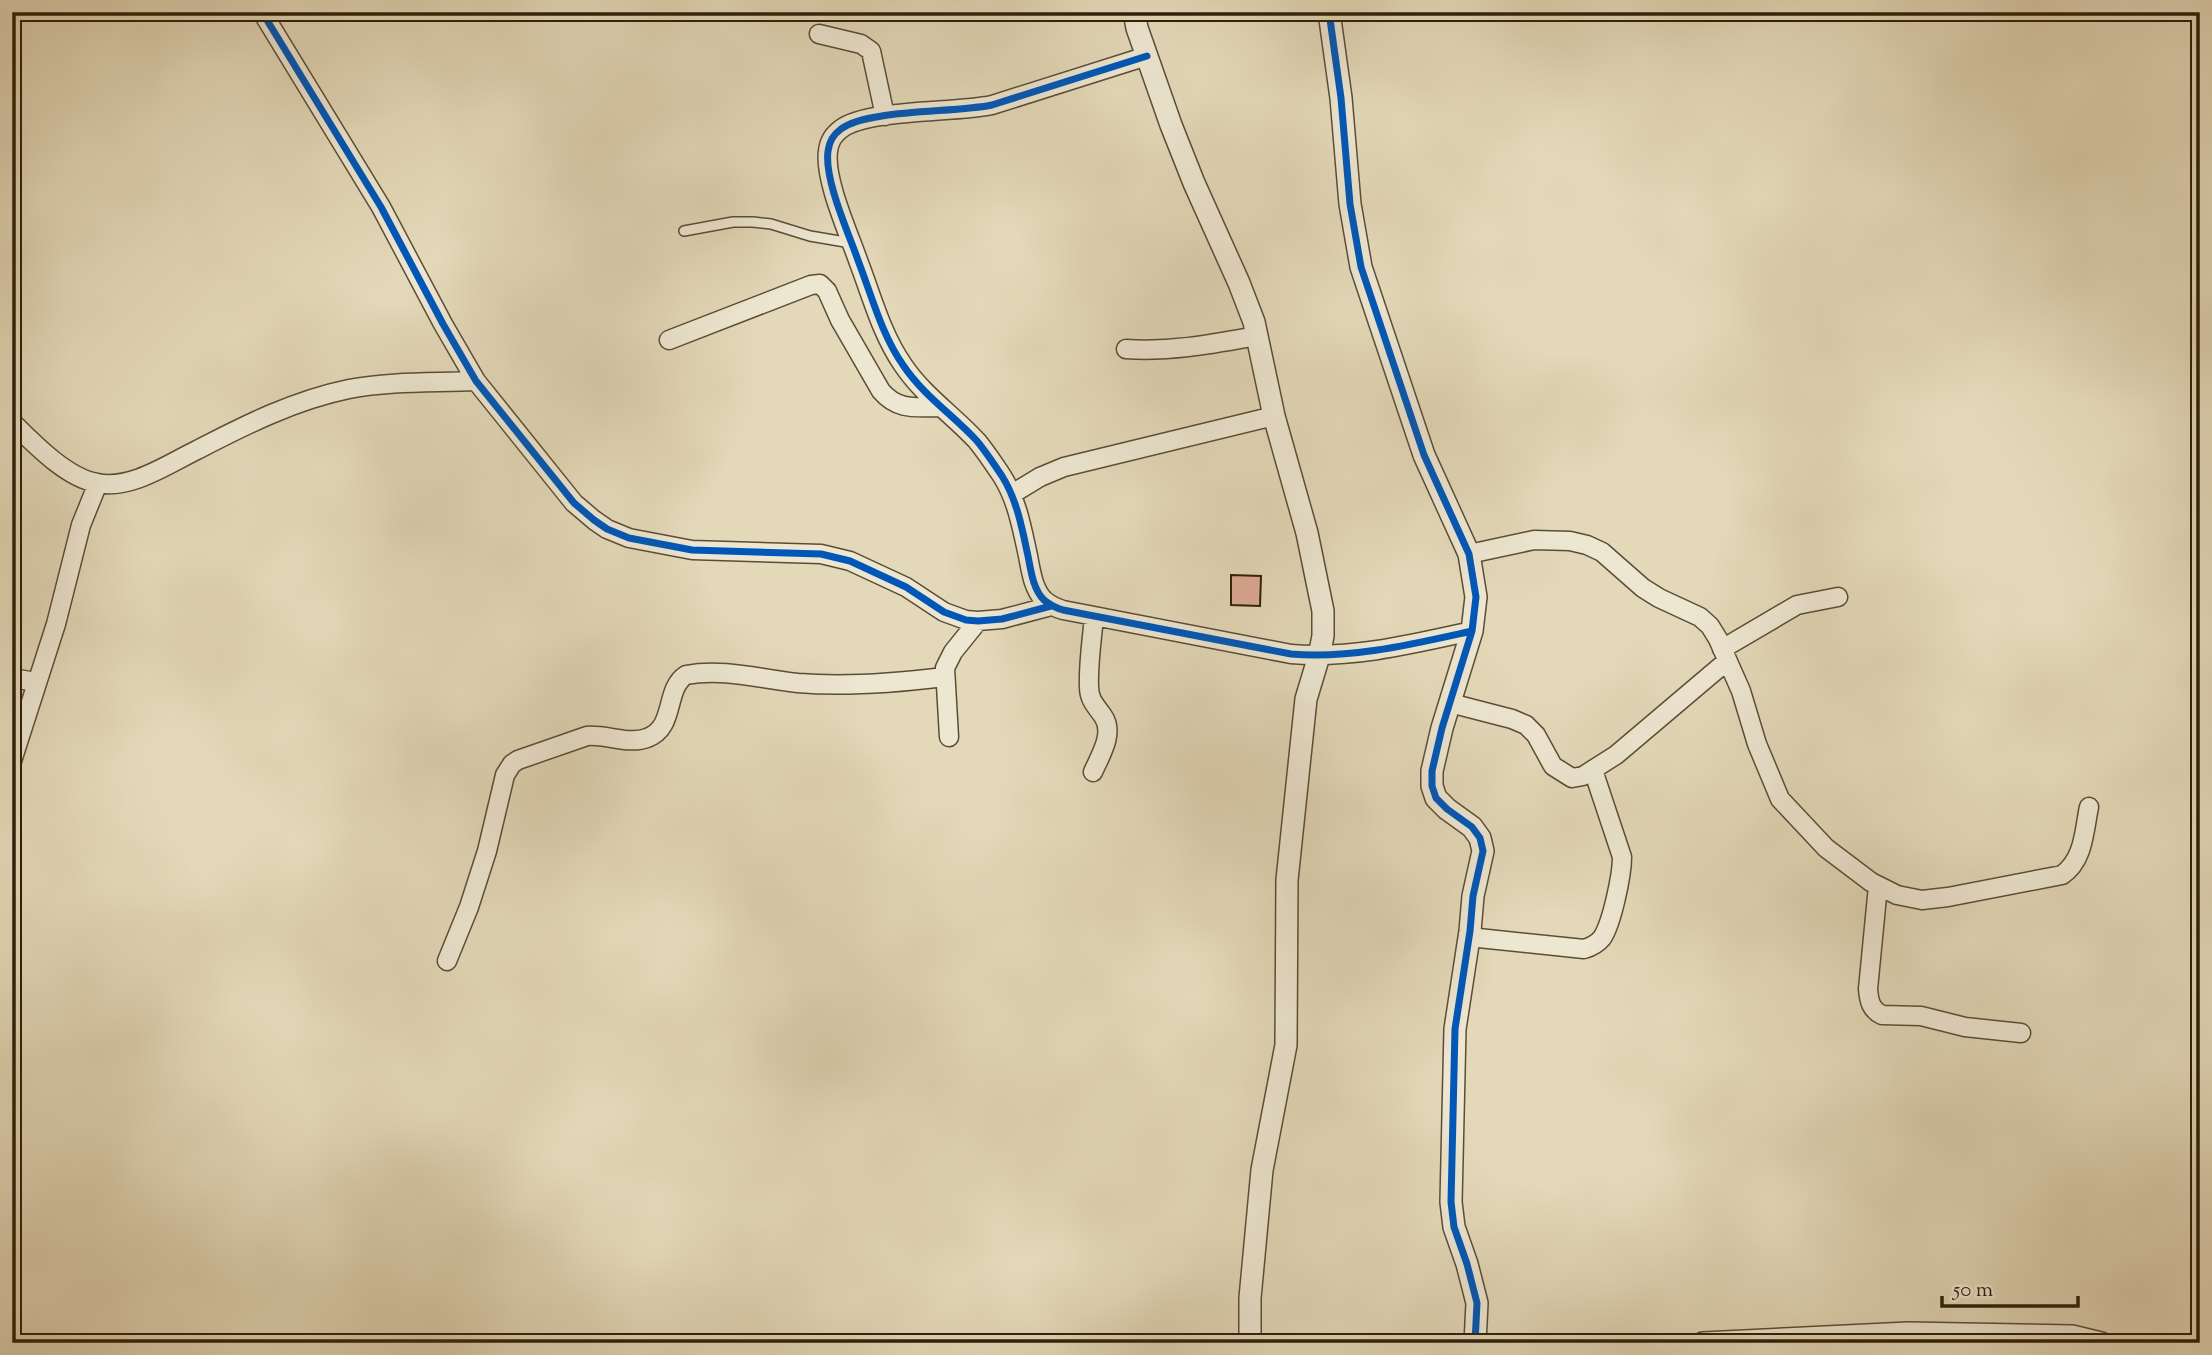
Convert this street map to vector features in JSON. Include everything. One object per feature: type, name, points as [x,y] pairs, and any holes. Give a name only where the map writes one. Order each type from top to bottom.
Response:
[{"type":"street","points":[[262,12],[381,206],[476,381],[574,503],[607,529],[629,538],[692,550],[821,554],[850,561],[906,587],[944,612],[966,620],[1002,619],[1051,606]]},
{"type":"street","points":[[1134,12],[1147,56],[1194,184],[1254,322],[1274,416],[1307,533],[1323,611],[1323,636],[1306,699],[1289,866],[1286,1045],[1262,1170],[1250,1298],[1250,1343]]},
{"type":"street","points":[[1329,12],[1341,98],[1350,204],[1361,267],[1424,455],[1469,554],[1476,597],[1472,631],[1432,771],[1432,786],[1436,798],[1472,827],[1480,838],[1483,852],[1473,896],[1455,1029],[1451,1202],[1454,1227],[1477,1303],[1475,1343]]},
{"type":"street","points":[[819,34],[861,44],[871,51],[885,116]]},
{"type":"street","points":[[1147,56],[972,110],[885,116],[854,122],[843,127],[830,141],[830,172],[838,203],[891,345],[909,375],[976,441],[1003,478],[1012,494],[1034,582],[1043,599],[1051,606],[1291,654],[1319,656],[1395,647],[1472,631]]},
{"type":"street","points":[[669,340],[811,285],[820,284],[828,291],[840,320],[888,400],[911,407],[941,407]]},
{"type":"street","points":[[1126,349],[1152,351],[1194,348],[1257,336]]},
{"type":"street","points":[[12,422],[49,456],[76,476],[98,484],[116,484],[139,478],[235,430],[321,396],[380,385],[476,381]]},
{"type":"street","points":[[1012,494],[1040,477],[1064,467],[1274,416]]},
{"type":"street","points":[[12,761],[55,624],[81,525],[98,484]]},
{"type":"street","points":[[1469,554],[1534,540],[1570,541],[1587,545],[1602,552],[1651,593],[1699,617],[1710,626],[1725,655],[1741,691],[1780,799],[1826,848],[1878,886],[1897,894],[1922,900],[2062,875],[2071,869],[2078,857],[2089,807]]},
{"type":"street","points":[[1450,702],[1525,725],[1536,735],[1553,766],[1572,778],[1583,776],[1616,755],[1725,655],[1797,605],[1838,597]]},
{"type":"street","points":[[1093,772],[1108,728],[1091,701],[1088,688],[1094,616]]},
{"type":"street","points":[[949,737],[944,677],[948,660],[978,621]]},
{"type":"street","points":[[447,961],[469,907],[487,851],[505,775],[518,760],[587,736],[638,740],[647,738],[661,727],[670,709],[675,686],[686,675],[695,673],[821,684],[865,684],[944,677]]},
{"type":"street","points":[[12,678],[36,682]]},
{"type":"street","points":[[1469,937],[1584,949],[1594,946],[1602,938],[1622,871],[1622,857],[1593,770]]},
{"type":"street","points":[[1878,886],[1868,989],[1870,1004],[1877,1013],[1921,1016],[1965,1027],[2021,1033]]},
{"type":"street","points":[[1703,1343],[1908,1333],[2072,1336],[2101,1343]]},
{"type":"lane","points":[[684,231],[733,222],[753,222],[852,244]]},
{"type":"building","points":[[1231,575],[1261,576],[1260,606],[1231,605]]},
{"type":"cycle path","points":[[262,12],[381,207],[476,381],[574,503],[594,520],[629,538],[692,550],[821,554],[850,561],[906,587],[944,612],[966,620],[1002,619],[1051,606]]},
{"type":"cycle path","points":[[1329,12],[1341,98],[1350,204],[1361,267],[1424,455],[1469,554],[1476,597],[1472,631],[1442,728],[1432,771],[1432,786],[1436,798],[1472,827],[1480,838],[1483,851],[1473,896],[1455,1029],[1451,1202],[1454,1227],[1477,1303],[1475,1343]]},
{"type":"cycle path","points":[[1147,56],[992,105],[870,118],[853,123],[836,133],[828,151],[833,192],[889,341],[911,376],[977,441],[1002,476],[1018,514],[1035,585],[1040,596],[1055,607],[1291,654],[1360,652],[1472,631]]}]
